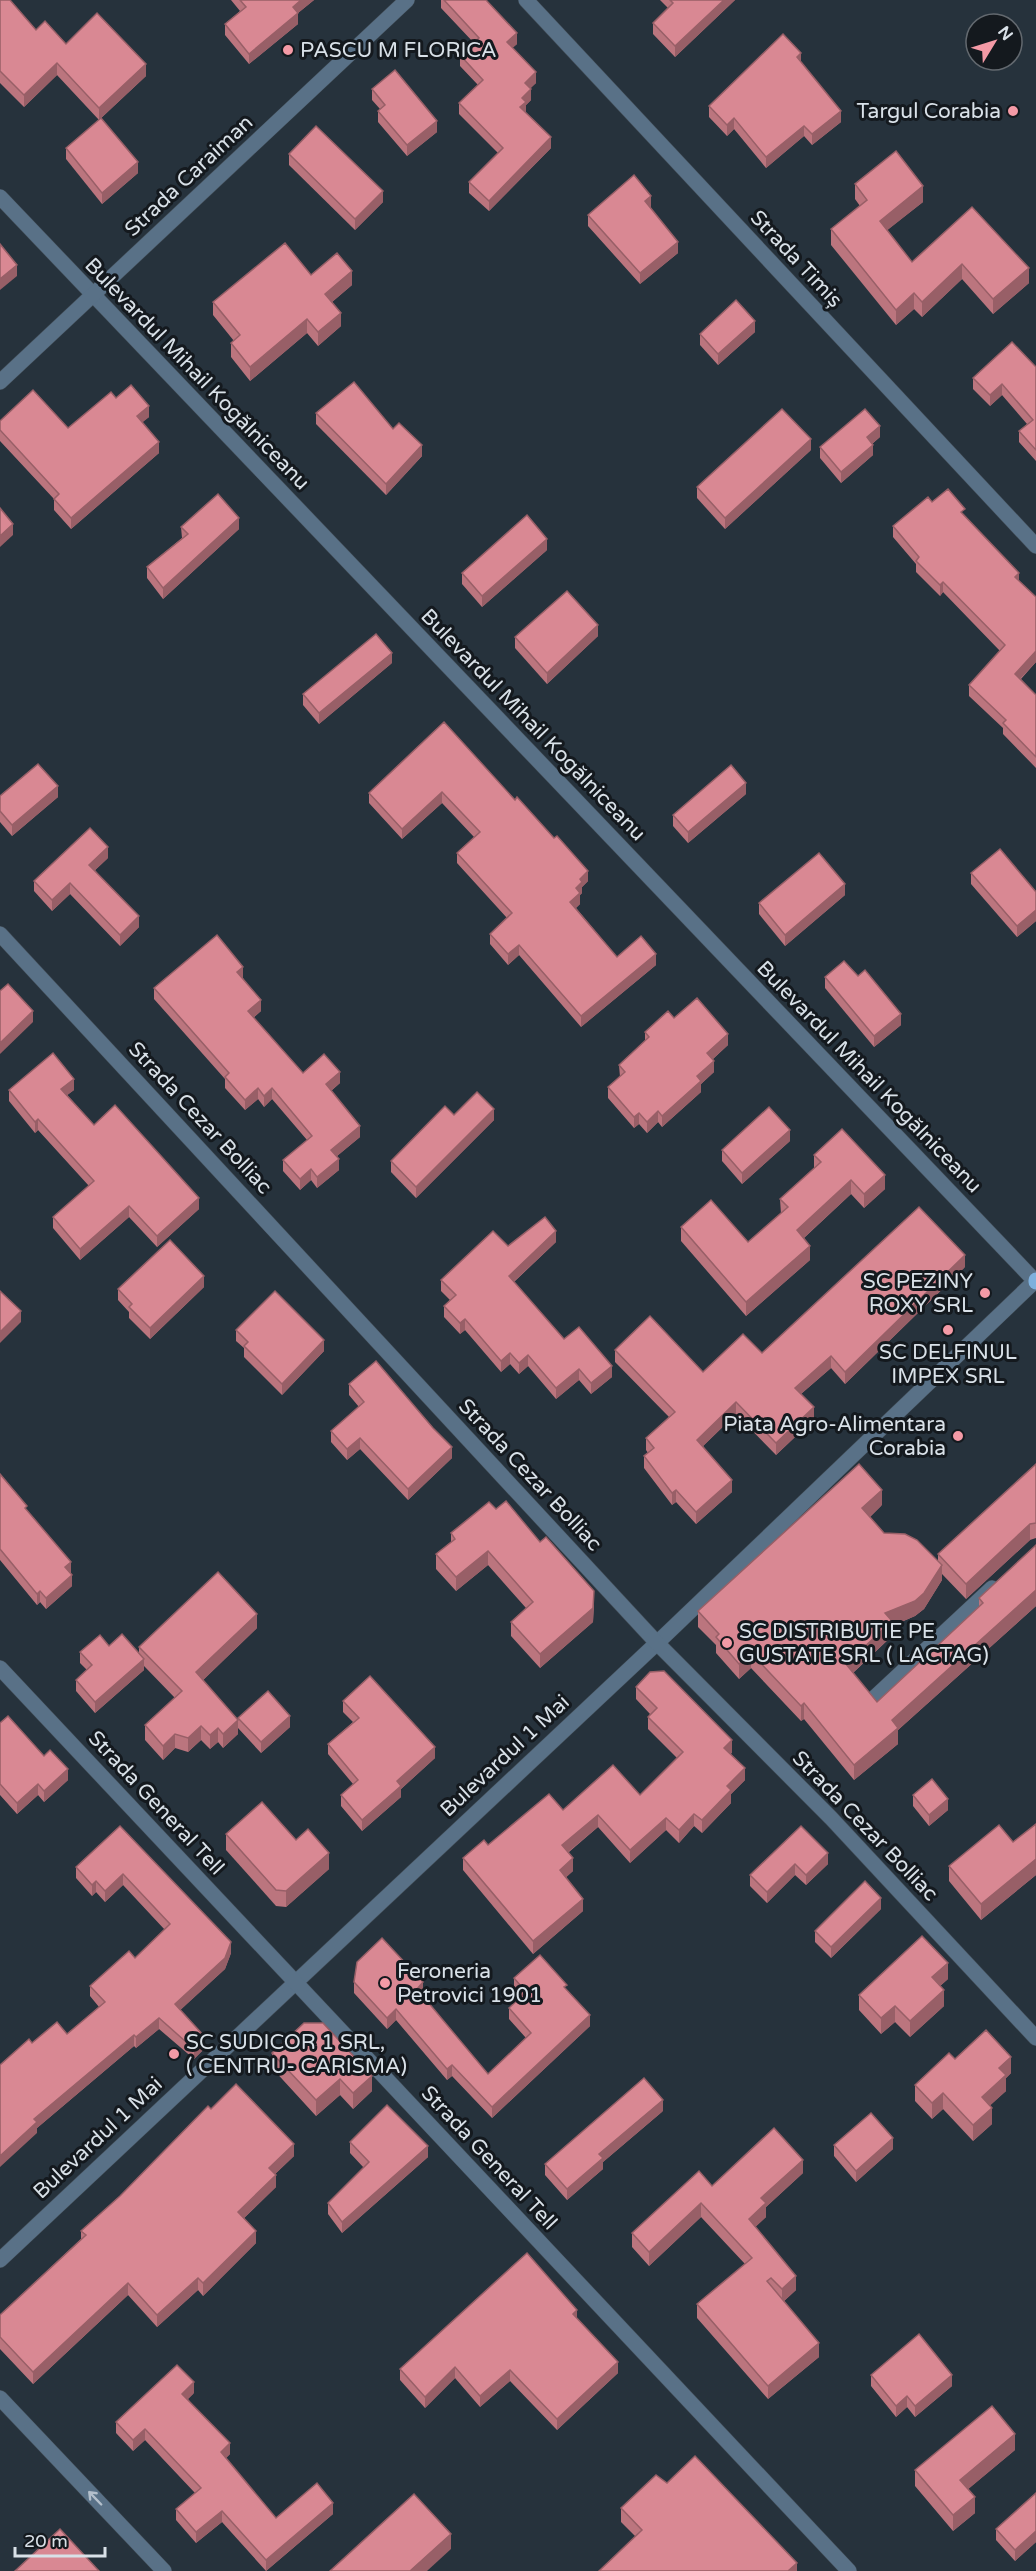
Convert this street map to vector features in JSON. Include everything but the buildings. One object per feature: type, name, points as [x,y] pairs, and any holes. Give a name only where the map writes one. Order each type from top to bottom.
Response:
[{"type":"street","name":"Strada Caraiman","points":[[0,382],[407,0]]},
{"type":"street","name":"Strada Timiș","points":[[526,0],[1036,546]]},
{"type":"street","name":"Bulevardul Mihail Kogălniceanu","points":[[0,197],[1036,1281]]},
{"type":"street","name":"Strada Cezar Bolliac","points":[[0,934],[657,1643],[831,1818],[1036,2038]]},
{"type":"street","name":"Bulevardul 1 Mai","points":[[0,2260],[294,1981],[657,1643],[1036,1281]]},
{"type":"street","points":[[874,1698],[1002,1579]]},
{"type":"street","name":"Strada General Tell","points":[[0,1668],[849,2571]]},
{"type":"street","points":[[0,2398],[164,2571]]},
{"type":"place","name":"PASCU M FLORICA","points":[[288,50]]},
{"type":"place","name":"Targul Corabia","points":[[1013,111]]},
{"type":"place","name":"SC PEZINY ROXY SRL","points":[[985,1293]]},
{"type":"place","name":"SC DELFINUL IMPEX SRL","points":[[948,1330]]},
{"type":"place","name":"Piata Agro-Alimentara Corabia","points":[[958,1436]]},
{"type":"place","name":"SC DISTRIBUTIE PE GUSTATE SRL ( LACTAG)","points":[[727,1643]]},
{"type":"place","name":"Feroneria Petrovici 1901","points":[[385,1983]]},
{"type":"place","name":"SC SUDICOR 1 SRL, ( CENTRU- CARISMA)","points":[[174,2054]]}]
